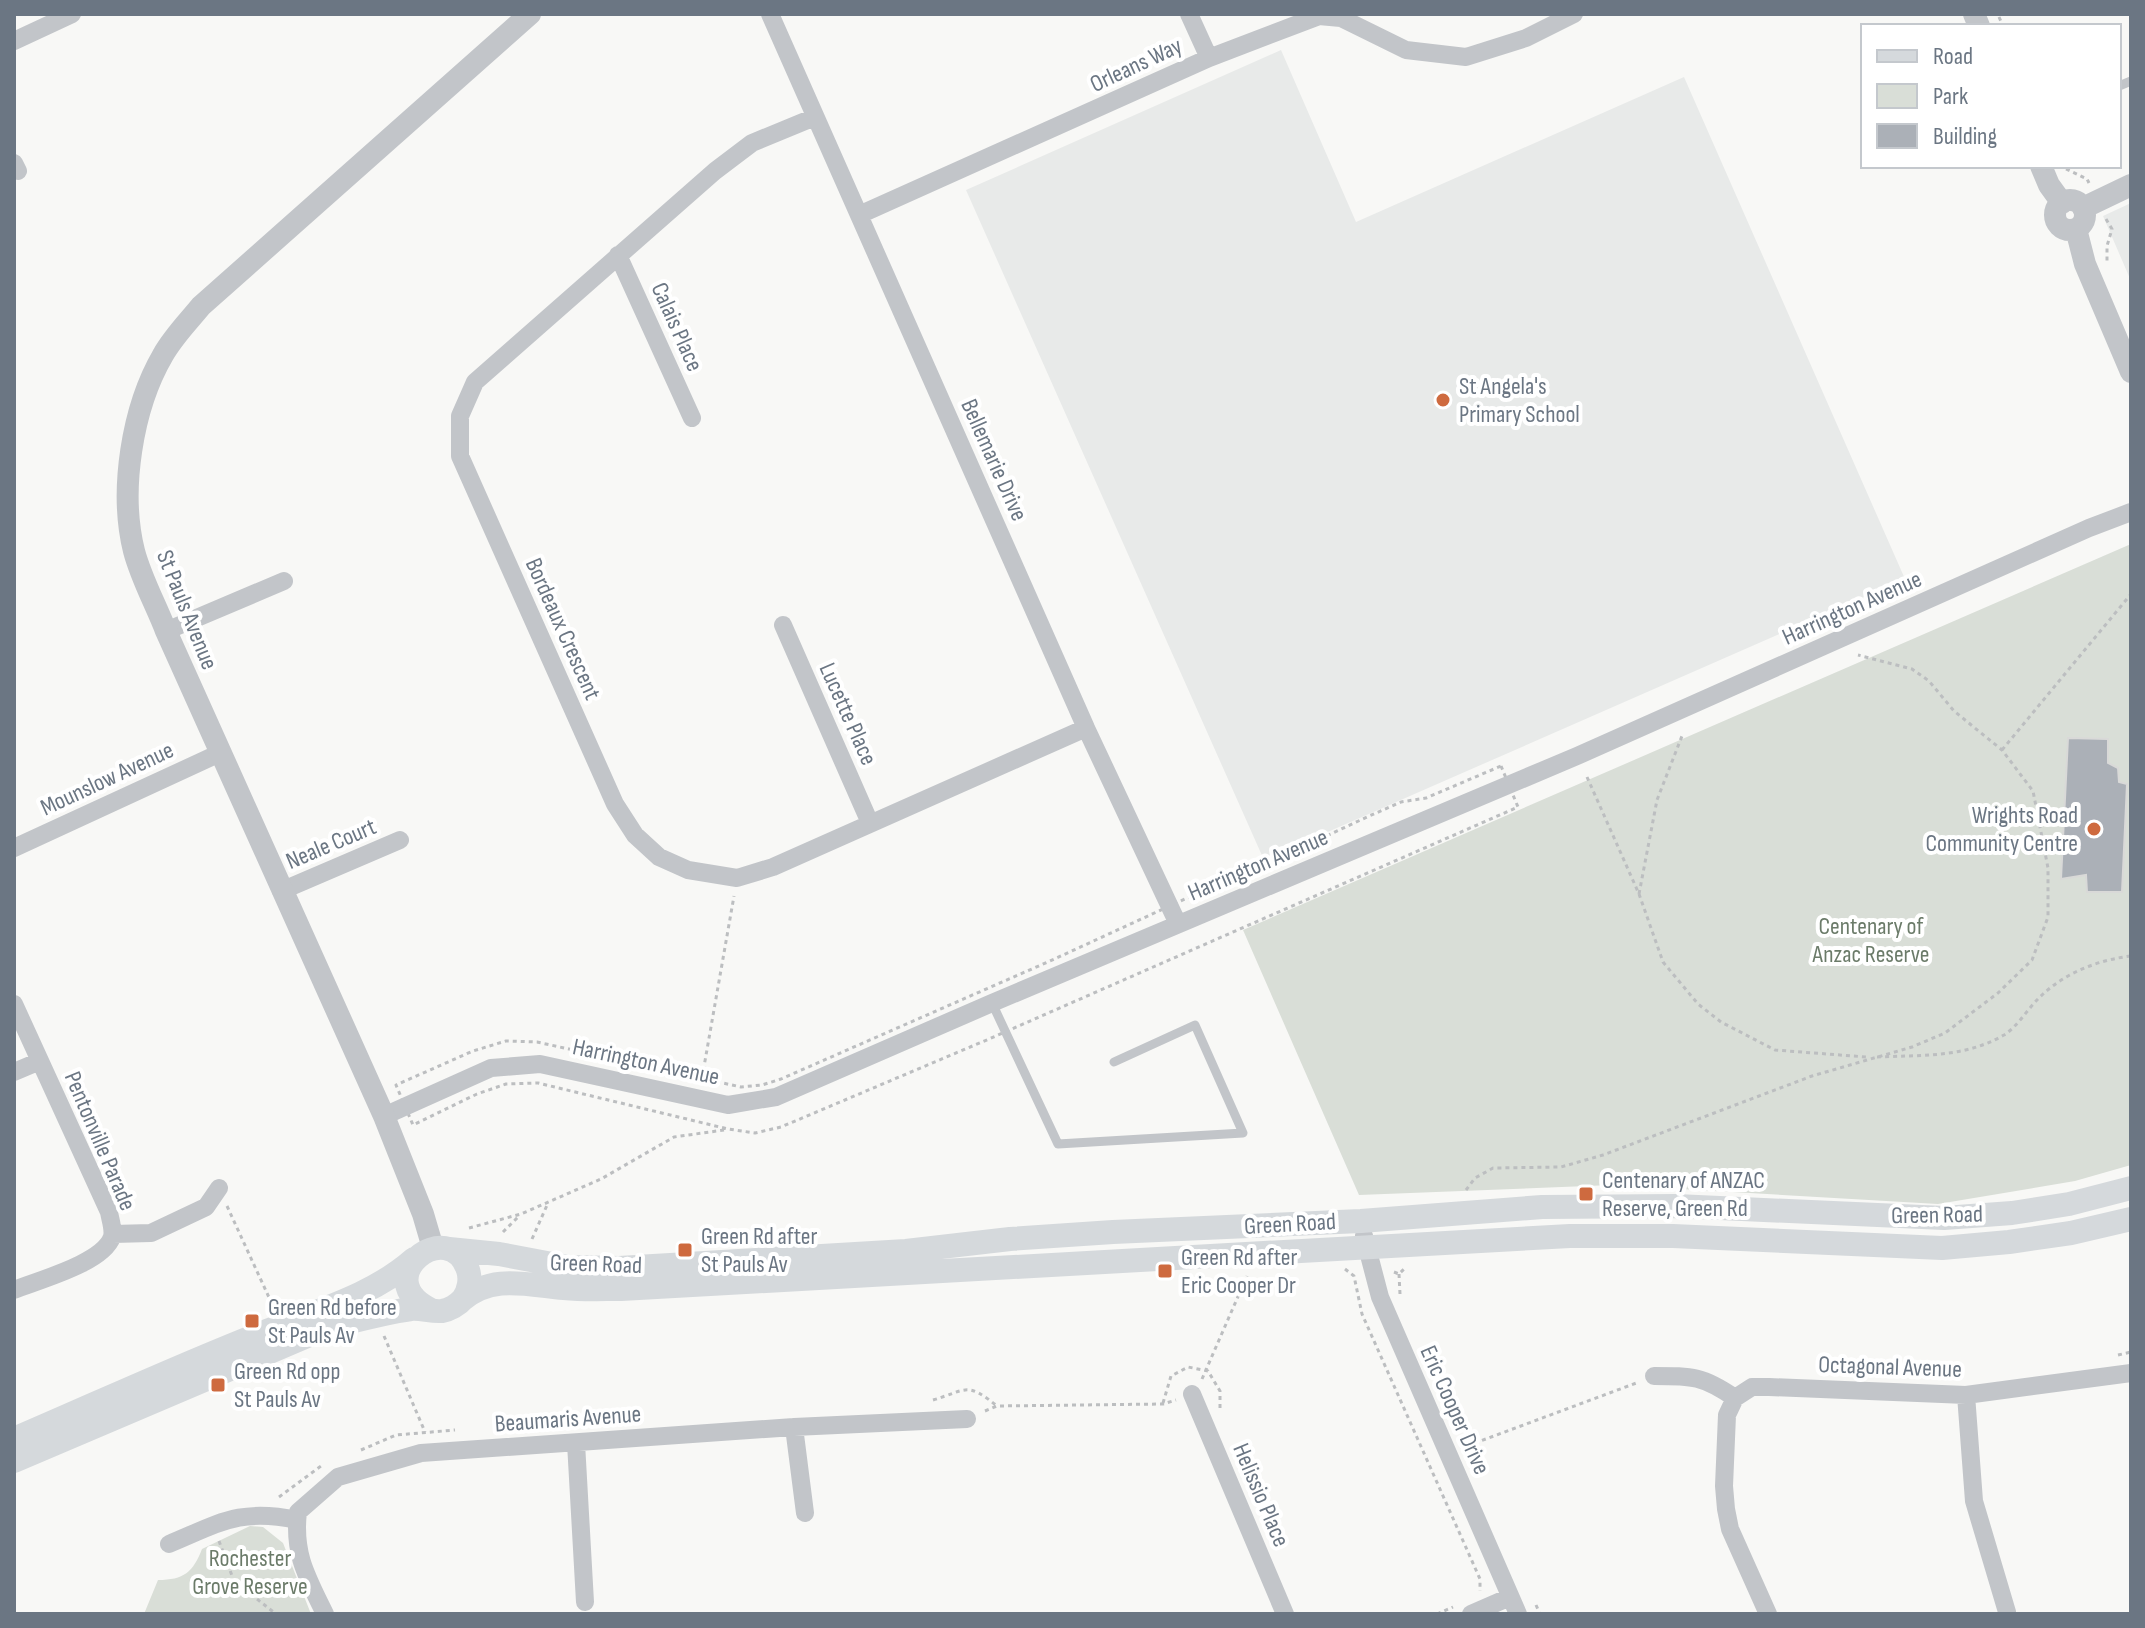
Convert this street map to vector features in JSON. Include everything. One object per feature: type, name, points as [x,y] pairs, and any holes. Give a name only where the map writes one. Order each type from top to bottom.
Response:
[{"type":"main road","name":"Green Road","points":[[432,1252],[499,1254],[568,1267],[619,1268],[906,1251],[1010,1239],[1113,1232],[1361,1221],[1542,1207],[1676,1206],[1944,1218],[2012,1213],[2069,1204],[2131,1188]]},
{"type":"main road","name":"Green Road","points":[[462,1300],[474,1290],[500,1282],[621,1289],[1570,1236],[1673,1236],[1942,1248],[2071,1233],[2131,1219]]},
{"type":"main road","points":[[431,1310],[418,1304],[410,1294],[407,1283],[408,1269],[432,1252]]},
{"type":"main road","points":[[14,1439],[267,1331],[360,1295],[432,1252],[459,1256],[467,1265],[468,1289],[462,1300],[451,1308],[414,1308],[326,1328],[14,1461]]},
{"type":"street","points":[[14,41],[72,14]]},
{"type":"street","name":"St Pauls Avenue","points":[[432,1252],[423,1214],[384,1116],[281,891],[134,551],[128,490],[132,437],[147,388],[163,353],[201,306],[530,14]]},
{"type":"street","name":"Bellemarie Drive","points":[[770,14],[1086,728],[1178,924]]},
{"type":"street","points":[[1189,14],[1209,58]]},
{"type":"street","name":"Orleans Way","points":[[859,215],[1209,58],[1319,16],[1341,18],[1406,50],[1466,57],[1526,38],[1574,14]]},
{"type":"street","name":"Bordeaux Crescent","points":[[815,117],[752,143],[715,171],[475,382],[460,416],[460,456],[622,814],[635,835],[659,857],[688,870],[737,878],[773,867],[1086,728]]},
{"type":"street","points":[[2042,168],[2049,185],[2080,210],[2085,264],[2131,372]]},
{"type":"street","points":[[2080,210],[2131,185]]},
{"type":"street","name":"Calais Place","points":[[618,255],[692,418]]},
{"type":"street","name":"Harrington Avenue","points":[[384,1116],[491,1068],[540,1064],[728,1105],[776,1097],[1577,756],[2131,512]]},
{"type":"street","points":[[166,631],[284,581]]},
{"type":"street","name":"Lucette Place","points":[[783,625],[870,823]]},
{"type":"street","name":"Mounslow Avenue","points":[[14,848],[220,753]]},
{"type":"street","name":"Neale Court","points":[[281,891],[400,840]]},
{"type":"street","name":"Pentonville Parade","points":[[14,1004],[109,1212],[113,1234],[105,1250],[89,1260],[14,1290]]},
{"type":"street","points":[[14,1072],[40,1061]]},
{"type":"street","points":[[113,1234],[151,1233],[206,1207],[219,1188]]},
{"type":"street","name":"Eric Cooper Drive","points":[[1361,1221],[1380,1297],[1514,1605]]},
{"type":"street","name":"Octagonal Avenue","points":[[1735,1398],[1752,1387],[1966,1395],[2131,1373]]},
{"type":"street","points":[[1654,1376],[1691,1376],[1716,1384],[1735,1398],[1727,1415],[1726,1509],[1730,1529],[1768,1614]]},
{"type":"street","name":"Helissio Place","points":[[1192,1394],[1285,1614]]},
{"type":"street","points":[[1966,1395],[1974,1501],[2007,1612]]},
{"type":"street","name":"Beaumaris Avenue","points":[[297,1520],[298,1512],[338,1477],[421,1453],[794,1427],[967,1419]]},
{"type":"street","points":[[794,1427],[805,1513]]},
{"type":"street","points":[[576,1443],[585,1602]]},
{"type":"street","points":[[169,1544],[233,1517],[268,1514],[297,1520],[295,1534],[299,1559],[325,1614]]},
{"type":"street","points":[[1471,1614],[1489,1606],[1514,1605]]},
{"type":"lane","points":[[992,1003],[1058,1144],[1243,1133],[1195,1025],[1114,1062]]},
{"type":"path","points":[[2067,168],[2087,179],[2080,210],[2112,229],[2107,246],[2107,263]]},
{"type":"path","points":[[2002,750],[2131,594]]},
{"type":"path","points":[[1466,1190],[1475,1178],[1493,1168],[1561,1167],[1603,1155],[1812,1076],[1912,1047],[1945,1033],[1998,993],[2032,960],[2048,917],[2048,868],[2033,791],[2002,750],[1954,711],[1929,681],[1912,669],[1858,655]]},
{"type":"path","points":[[1639,894],[1657,800],[1682,736]]},
{"type":"path","points":[[1187,898],[1285,857],[1309,842],[1401,802],[1426,798],[1501,766]]},
{"type":"path","points":[[1587,777],[1639,894],[1663,962],[1698,1004],[1721,1022],[1775,1050],[1870,1057],[1963,1053],[2006,1034],[2041,996],[2086,966],[2131,956]]},
{"type":"path","points":[[702,1078],[737,878]]},
{"type":"path","points":[[396,1085],[473,1051],[506,1041],[537,1042],[741,1087],[762,1085],[1050,961],[1150,914]]},
{"type":"path","points":[[469,1228],[521,1214],[601,1179],[674,1137],[728,1129]]},
{"type":"path","points":[[219,1188],[273,1307]]},
{"type":"path","points":[[530,1246],[549,1202]]},
{"type":"path","points":[[499,1237],[521,1214]]},
{"type":"path","points":[[967,1419],[997,1406],[1163,1404],[1192,1394],[1208,1371],[1248,1273]]},
{"type":"path","points":[[1354,1276],[1362,1314],[1480,1579],[1478,1590],[1484,1593],[1489,1606]]},
{"type":"path","points":[[381,1329],[433,1452]]},
{"type":"path","points":[[2118,1355],[2131,1352]]},
{"type":"path","points":[[1467,1446],[1654,1376]]},
{"type":"path","points":[[215,1525],[234,1581],[276,1614]]},
{"type":"shaded area","name":"St Angela's Primary School","points":[[1281,50],[1356,222],[1684,77],[1905,579],[1264,860],[966,190]]},
{"type":"shaded area","points":[[2131,203],[2131,281],[2103,216]]},
{"type":"green space","name":"Centenary of Anzac Reserve","points":[[2131,544],[2131,1165],[2075,1181],[1938,1204],[1612,1185],[1359,1195],[1243,930]]},
{"type":"green space","name":"Rochester Grove Reserve","points":[[250,1526],[263,1527],[283,1543],[311,1614],[144,1614],[158,1580],[181,1576],[195,1564],[202,1549]]},
{"type":"building","name":"Wrights Road Community Centre","points":[[2068,738],[2108,739],[2108,763],[2118,768],[2119,782],[2127,784],[2122,892],[2087,892],[2086,875],[2061,879]]},
{"type":"place","name":"St Angela's Primary School","points":[[1443,400]]},
{"type":"place","name":"Wrights Road Community Centre","points":[[2094,829]]},
{"type":"place","name":"Centenary of ANZAC Reserve, Green Rd","points":[[1586,1194]]},
{"type":"place","name":"Green Rd after St Pauls Av","points":[[685,1250]]},
{"type":"place","name":"Green Rd after Eric Cooper Dr","points":[[1165,1271]]},
{"type":"place","name":"Green Rd before St Pauls Av","points":[[252,1321]]},
{"type":"place","name":"Green Rd opp St Pauls Av","points":[[218,1385]]}]
